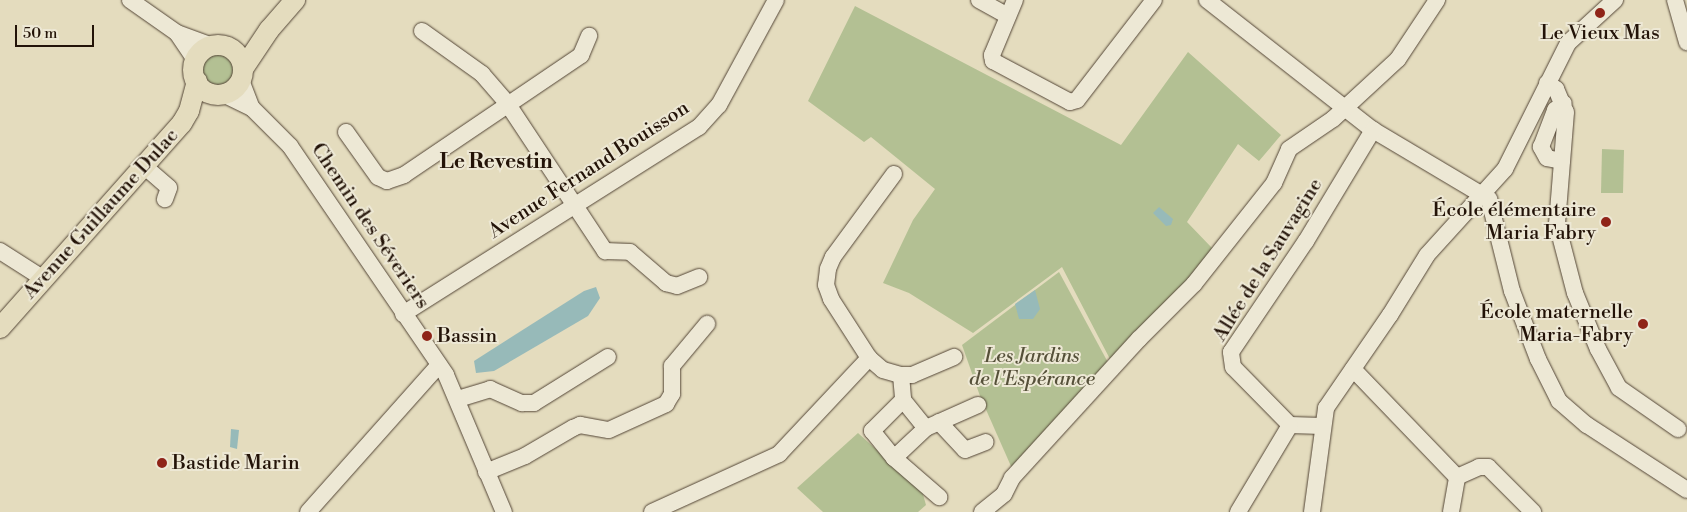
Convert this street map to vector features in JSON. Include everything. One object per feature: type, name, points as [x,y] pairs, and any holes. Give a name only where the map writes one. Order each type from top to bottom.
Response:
[{"type":"main road","points":[[285,0],[254,36],[220,46],[196,60],[196,81],[206,91],[221,94],[234,89],[268,30],[295,0]]},
{"type":"main road","points":[[220,46],[236,52],[242,75]]},
{"type":"main road","name":"Avenue Guillaume Dulac","points":[[182,122],[192,102],[196,81]]},
{"type":"main road","name":"Avenue Guillaume Dulac","points":[[0,328],[182,122],[221,94]]},
{"type":"street","points":[[130,0],[177,33],[220,46]]},
{"type":"street","name":"Avenue Fernand Bouisson","points":[[403,314],[710,117],[776,0]]},
{"type":"street","points":[[979,0],[1008,16]]},
{"type":"street","points":[[1015,0],[992,54],[993,61],[1070,102],[1077,100],[1154,0]]},
{"type":"street","points":[[1207,0],[1344,110],[1373,130],[1484,195],[1492,205],[1512,291],[1538,359],[1559,401],[1587,425],[1687,490]]},
{"type":"street","points":[[982,512],[1004,494],[1012,478],[1139,339],[1194,284],[1274,183],[1290,149],[1344,110],[1403,54],[1437,0]]},
{"type":"street","points":[[1312,512],[1322,426],[1326,408],[1428,255],[1484,195],[1516,151],[1547,83],[1568,43],[1615,0]]},
{"type":"street","points":[[1675,0],[1687,42]]},
{"type":"street","points":[[422,31],[482,74],[507,104],[576,204],[605,251],[630,252],[666,283],[677,286],[699,277]]},
{"type":"street","points":[[177,33],[196,60]]},
{"type":"street","points":[[346,132],[378,177],[387,181],[404,175],[581,55],[589,36]]},
{"type":"street","name":"Chemin des Séveriers","points":[[242,75],[252,108]]},
{"type":"street","points":[[1547,83],[1556,89],[1564,103],[1557,224],[1562,251],[1598,349],[1619,388],[1678,430]]},
{"type":"street","name":"Chemin des Séveriers","points":[[221,94],[252,108],[290,146],[439,365],[458,399],[486,472],[504,512]]},
{"type":"street","name":"Allée de la Sauvagine","points":[[1290,425],[1233,367],[1232,352],[1306,241],[1373,130]]},
{"type":"street","points":[[144,166],[168,188],[165,199]]},
{"type":"street","points":[[894,174],[828,269],[826,285],[831,299],[869,358],[884,370],[901,376],[924,372],[954,357]]},
{"type":"street","points":[[0,251],[44,279]]},
{"type":"street","points":[[486,472],[525,456],[580,425],[609,430],[666,404],[672,394],[672,366],[707,324]]},
{"type":"street","points":[[458,399],[490,389],[522,403],[534,403],[608,357]]},
{"type":"street","points":[[652,512],[674,508],[778,454],[869,358]]},
{"type":"street","points":[[308,512],[439,365]]},
{"type":"street","points":[[1353,369],[1457,477]]},
{"type":"street","points":[[901,376],[902,400],[872,431],[894,458],[939,497]]},
{"type":"street","points":[[902,400],[965,450],[986,442]]},
{"type":"street","points":[[894,458],[933,425],[978,405]]},
{"type":"street","points":[[1238,512],[1290,425],[1322,426]]},
{"type":"street","points":[[1457,477],[1479,467],[1488,467],[1533,512]]},
{"type":"street","points":[[1451,512],[1457,477]]},
{"type":"green space","points":[[855,6],[1121,145],[1188,52],[1281,135],[1259,161],[1238,144],[1187,222],[1212,248],[1193,279],[1111,361],[1062,267],[973,333],[909,293],[883,283],[913,220],[935,189],[871,137],[864,142],[808,101]]},
{"type":"green space","points":[[219,54],[231,59],[236,71],[231,83],[219,88],[207,83],[202,71],[207,59]]},
{"type":"green space","points":[[1602,149],[1624,150],[1623,193],[1601,193]]},
{"type":"green space","name":"Les Jardins de l'Espérance","points":[[1059,272],[1111,368],[1014,473],[980,396],[962,345]]},
{"type":"green space","points":[[858,433],[922,491],[926,505],[918,512],[823,512],[797,488]]},
{"type":"water","points":[[1159,207],[1173,219],[1171,225],[1166,226],[1153,213]]},
{"type":"water","points":[[596,287],[600,298],[588,316],[494,371],[476,373],[474,361],[584,291]]},
{"type":"water","points":[[1035,290],[1040,309],[1033,319],[1019,319],[1015,304]]},
{"type":"water","points":[[231,429],[239,430],[237,449],[230,447]]},
{"type":"place","name":"Le Vieux Mas","points":[[1600,13]]},
{"type":"place","name":"École élémentaire Maria Fabry","points":[[1606,222]]},
{"type":"place","name":"École maternelle Maria-Fabry","points":[[1643,324]]},
{"type":"place","name":"Bassin","points":[[427,336]]},
{"type":"place","name":"Bastide Marin","points":[[162,463]]},
{"type":"district","name":"Le Revestin","points":[[496,162]]}]
